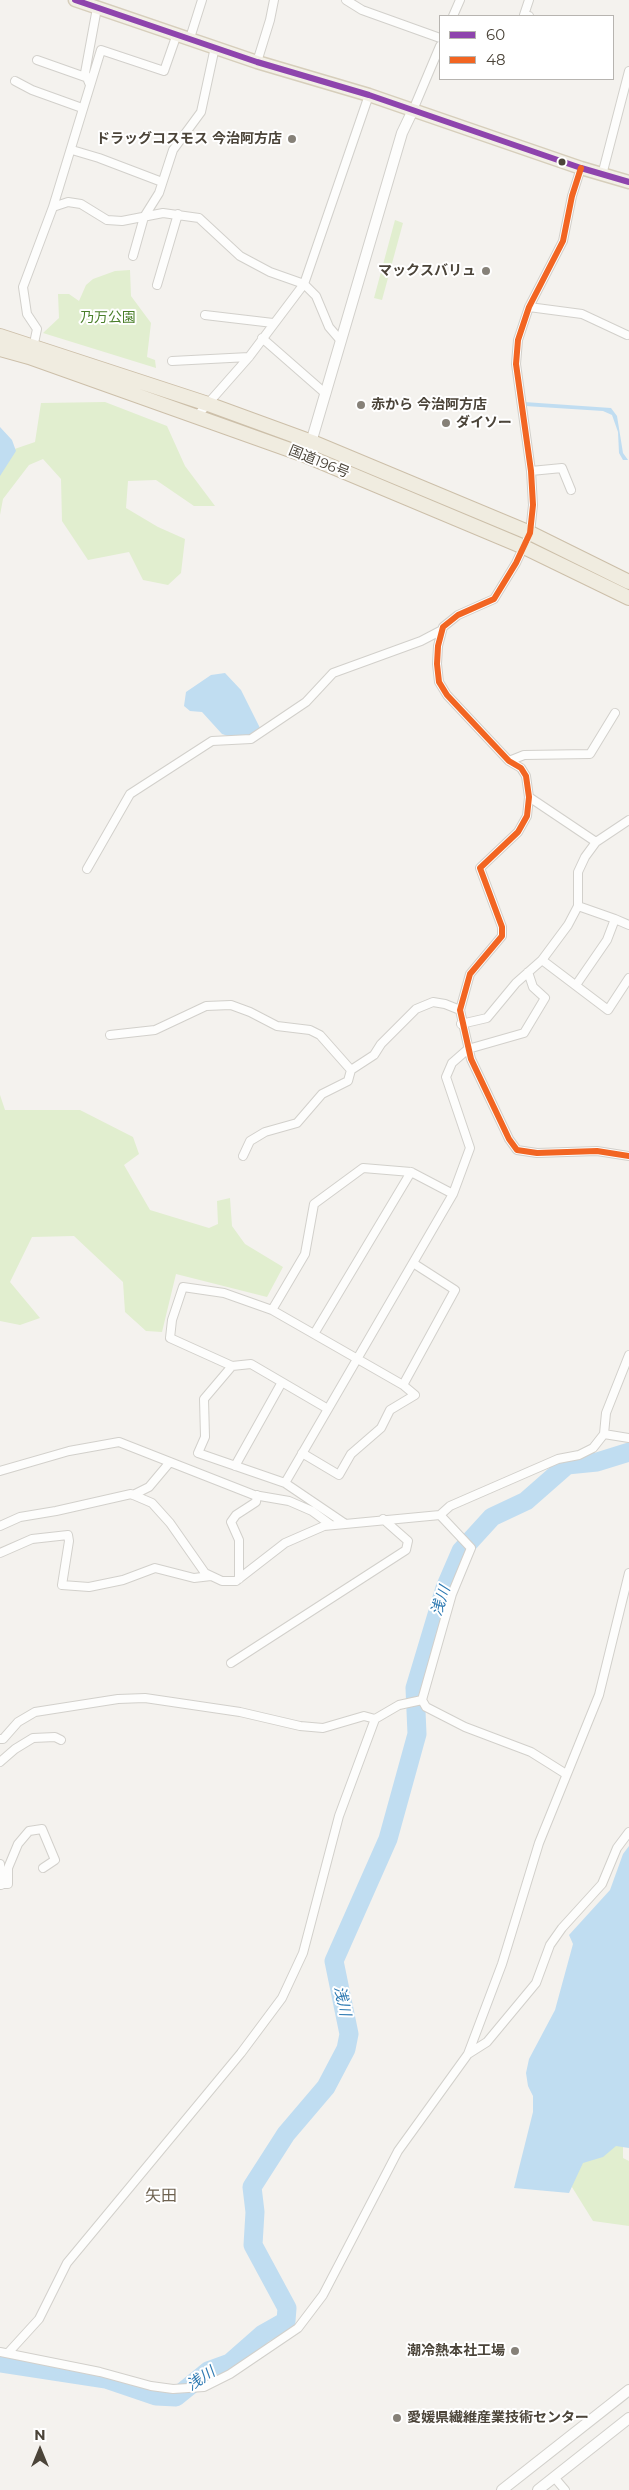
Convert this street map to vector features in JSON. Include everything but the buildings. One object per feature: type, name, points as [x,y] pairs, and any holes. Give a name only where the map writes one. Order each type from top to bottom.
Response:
[{"type":"highway","name":"国道196号","points":[[0,336],[31,351],[197,416],[307,456],[524,547],[629,598]]},
{"type":"highway","name":"国道196号","points":[[0,349],[31,351],[208,404],[312,442],[530,534],[629,582]]},
{"type":"main road","points":[[79,1],[257,62],[369,95],[581,168],[629,182]]},
{"type":"street","points":[[190,38],[202,0]]},
{"type":"street","points":[[257,62],[274,0]]},
{"type":"street","points":[[346,0],[362,10],[439,38]]},
{"type":"street","points":[[453,15],[460,0]]},
{"type":"street","points":[[524,15],[529,0]]},
{"type":"street","points":[[89,82],[85,73],[97,8]]},
{"type":"street","points":[[31,351],[37,329],[27,314],[23,287],[72,150],[89,82],[101,50],[164,71],[177,34]]},
{"type":"street","points":[[133,256],[144,217],[159,193],[173,150],[201,112],[215,47]]},
{"type":"street","points":[[307,456],[402,133],[439,48]]},
{"type":"street","points":[[37,60],[89,82]]},
{"type":"street","points":[[602,175],[629,71]]},
{"type":"street","points":[[15,81],[32,90],[82,108]]},
{"type":"street","points":[[197,416],[249,358],[273,323],[304,284],[369,95]]},
{"type":"street","points":[[72,150],[99,158],[162,182]]},
{"type":"street","points":[[87,869],[130,794],[212,741],[250,739],[306,702],[333,672],[422,641],[442,630],[458,615],[494,598],[530,534],[533,505],[531,472],[516,364],[518,340],[529,307],[563,241],[572,196],[581,168]]},
{"type":"street","points":[[53,207],[68,202],[82,204],[107,220],[122,221],[163,213],[199,218],[240,256],[270,272],[304,284],[316,296],[329,327],[341,341]]},
{"type":"street","points":[[157,285],[178,214]]},
{"type":"street","points":[[529,307],[582,314],[627,335]]},
{"type":"street","points":[[205,315],[273,323]]},
{"type":"street","points":[[262,338],[326,394]]},
{"type":"street","points":[[172,361],[249,358]]},
{"type":"street","points":[[531,472],[562,468],[571,490]]},
{"type":"street","points":[[442,630],[438,646],[439,682],[447,695],[510,761],[521,768],[526,776],[529,797],[527,816],[518,832],[480,868],[502,927],[502,936],[470,974],[460,1010],[461,1024],[468,1049],[505,1130],[517,1150],[537,1154],[597,1151],[629,1156]]},
{"type":"street","points":[[510,761],[524,755],[590,754],[615,713]]},
{"type":"street","points":[[529,797],[596,842]]},
{"type":"street","points":[[461,1024],[487,1018],[516,982],[542,960],[568,925],[578,906],[578,872],[596,842],[629,820]]},
{"type":"street","points":[[578,906],[629,925]]},
{"type":"street","points":[[576,985],[607,940],[615,920]]},
{"type":"street","points":[[542,960],[608,1010],[629,978]]},
{"type":"street","points":[[285,1483],[453,1194],[470,1148],[446,1078],[452,1062],[468,1049],[524,1033],[545,998],[533,987],[528,972]]},
{"type":"street","points":[[242,1156],[250,1141],[266,1132],[297,1122],[322,1094],[348,1081],[351,1070],[374,1056],[382,1044],[416,1009],[432,1002],[445,1004],[460,1010]]},
{"type":"street","points":[[110,1035],[155,1030],[206,1006],[231,1005],[250,1012],[277,1026],[315,1032],[320,1035],[351,1070]]},
{"type":"street","points":[[272,1310],[305,1254],[314,1204],[363,1168],[411,1172],[453,1194]]},
{"type":"street","points":[[314,1334],[411,1172]]},
{"type":"street","points":[[403,1385],[455,1290],[413,1263]]},
{"type":"street","points":[[302,1452],[339,1475],[351,1454],[381,1428],[390,1410],[415,1395],[403,1385],[272,1310],[224,1293],[183,1288],[172,1320],[170,1338],[232,1366],[251,1364],[328,1409]]},
{"type":"street","points":[[133,1495],[152,1503],[170,1523],[205,1573],[222,1581],[239,1579],[285,1543],[330,1525],[440,1515],[450,1506],[558,1459],[579,1455],[593,1448],[604,1434],[606,1413],[629,1356]]},
{"type":"street","points":[[232,1366],[204,1399],[205,1437],[198,1453],[285,1483],[344,1523]]},
{"type":"street","points":[[235,1466],[282,1382]]},
{"type":"street","points":[[604,1434],[629,1438]]},
{"type":"street","points":[[0,1471],[69,1451],[119,1442],[210,1479],[256,1495],[289,1501],[312,1511],[330,1525]]},
{"type":"street","points":[[0,1526],[20,1517],[133,1495],[149,1487],[170,1462]]},
{"type":"street","points":[[239,1579],[239,1540],[231,1522],[236,1515],[256,1502],[256,1495]]},
{"type":"street","points":[[440,1515],[471,1548],[452,1594],[422,1700],[426,1707],[465,1726],[531,1752],[551,1762],[566,1774]]},
{"type":"street","points":[[231,1664],[406,1550],[408,1542],[383,1519]]},
{"type":"street","points":[[0,1553],[32,1539],[68,1535],[69,1541],[62,1585],[89,1587],[123,1580],[155,1568],[194,1578],[212,1576]]},
{"type":"street","points":[[4,2353],[173,2389],[204,2387],[230,2374],[304,2322],[323,2294],[398,2151],[468,2054],[502,1964],[539,1843],[599,1695],[629,1573]]},
{"type":"street","points":[[0,1739],[3,1739],[18,1722],[35,1712],[118,1699],[155,1700],[240,1712],[300,1726],[323,1728],[364,1716],[375,1720]]},
{"type":"street","points":[[4,2353],[38,2319],[67,2263],[241,2053],[282,1998],[303,1953],[339,1816],[375,1720],[399,1704],[422,1700]]},
{"type":"street","points":[[0,1762],[15,1749],[33,1738],[55,1737],[61,1740]]},
{"type":"street","points":[[0,1864],[0,1885],[8,1884],[8,1868],[18,1844],[29,1831],[42,1829],[55,1860],[43,1868]]},
{"type":"street","points":[[468,2054],[487,2042],[536,1983],[550,1945],[562,1928],[602,1884],[617,1848],[629,1832]]},
{"type":"street","points":[[502,2490],[629,2390]]},
{"type":"street","points":[[538,2490],[629,2418]]},
{"type":"street","points":[[554,2477],[565,2490]]},
{"type":"green space","points":[[395,220],[403,223],[382,300],[374,298]]},
{"type":"green space","name":"乃万公園","points":[[130,270],[131,296],[151,323],[147,357],[155,360],[156,368],[43,333],[59,318],[58,294],[69,294],[79,301],[86,285],[93,279],[115,271]]},
{"type":"green space","points":[[105,402],[167,426],[185,466],[215,506],[194,506],[156,480],[128,481],[126,508],[158,527],[185,539],[181,573],[168,585],[143,580],[129,552],[88,560],[62,521],[61,479],[43,459],[29,465],[3,499],[0,515],[0,454],[35,442],[41,403]]},
{"type":"green space","points":[[0,1095],[5,1110],[80,1110],[133,1137],[139,1154],[124,1165],[150,1210],[209,1228],[218,1224],[217,1201],[230,1198],[232,1226],[245,1244],[283,1267],[267,1297],[176,1274],[162,1332],[146,1331],[125,1312],[123,1282],[74,1236],[32,1237],[10,1282],[40,1318],[20,1325],[0,1321]]},
{"type":"green space","points":[[623,2133],[623,2158],[629,2161],[629,2226],[593,2221],[562,2171]]},
{"type":"water","points":[[524,402],[611,408],[617,416],[623,453],[628,460],[623,460],[619,453],[618,432],[612,415],[603,411],[525,406]]},
{"type":"water","points":[[0,427],[12,440],[16,451],[0,476]]},
{"type":"water","points":[[225,673],[241,690],[260,728],[248,738],[231,737],[222,734],[202,712],[190,711],[184,706],[186,692],[211,675]]},
{"type":"water","points":[[629,1846],[629,2148],[616,2146],[603,2157],[583,2163],[569,2193],[514,2188],[533,2112],[533,2096],[528,2086],[526,2073],[529,2059],[555,2010],[573,1944],[569,1935],[610,1890],[623,1854]]},
{"type":"waterway","name":"浅川","points":[[0,2363],[106,2379],[156,2396],[176,2397],[208,2371],[230,2363],[263,2334],[286,2321],[287,2308],[253,2245],[255,2212],[252,2187],[286,2134],[326,2087],[346,2049],[349,2034],[334,1961],[388,1839],[417,1734],[415,1688],[445,1588],[461,1551],[492,1517],[526,1501],[567,1465],[597,1462],[629,1452]]},
{"type":"transit line","name":"60","points":[[75,0],[257,62],[369,95],[581,168],[629,182]]},
{"type":"transit line","name":"48","points":[[581,168],[572,196],[563,241],[529,307],[518,340],[516,364],[531,471],[533,505],[530,533],[516,563],[494,599],[458,615],[443,627],[438,646],[437,664],[439,682],[447,695],[509,761],[521,768],[526,776],[529,797],[527,816],[518,832],[480,868],[502,927],[502,936],[470,974],[460,1010],[471,1059],[509,1139],[517,1150],[537,1153],[597,1151],[629,1156]]},
{"type":"place","name":"ドラッグコスモス 今治阿方店","points":[[292,139]]},
{"type":"place","name":"マックスバリュ","points":[[486,271]]},
{"type":"place","name":"赤から 今治阿方店","points":[[361,405]]},
{"type":"place","name":"ダイソー","points":[[446,423]]},
{"type":"place","name":"潮冷熱本社工場","points":[[515,2351]]},
{"type":"place","name":"愛媛県繊維産業技術センター","points":[[397,2418]]},
{"type":"district","name":"矢田","points":[[161,2196]]}]
